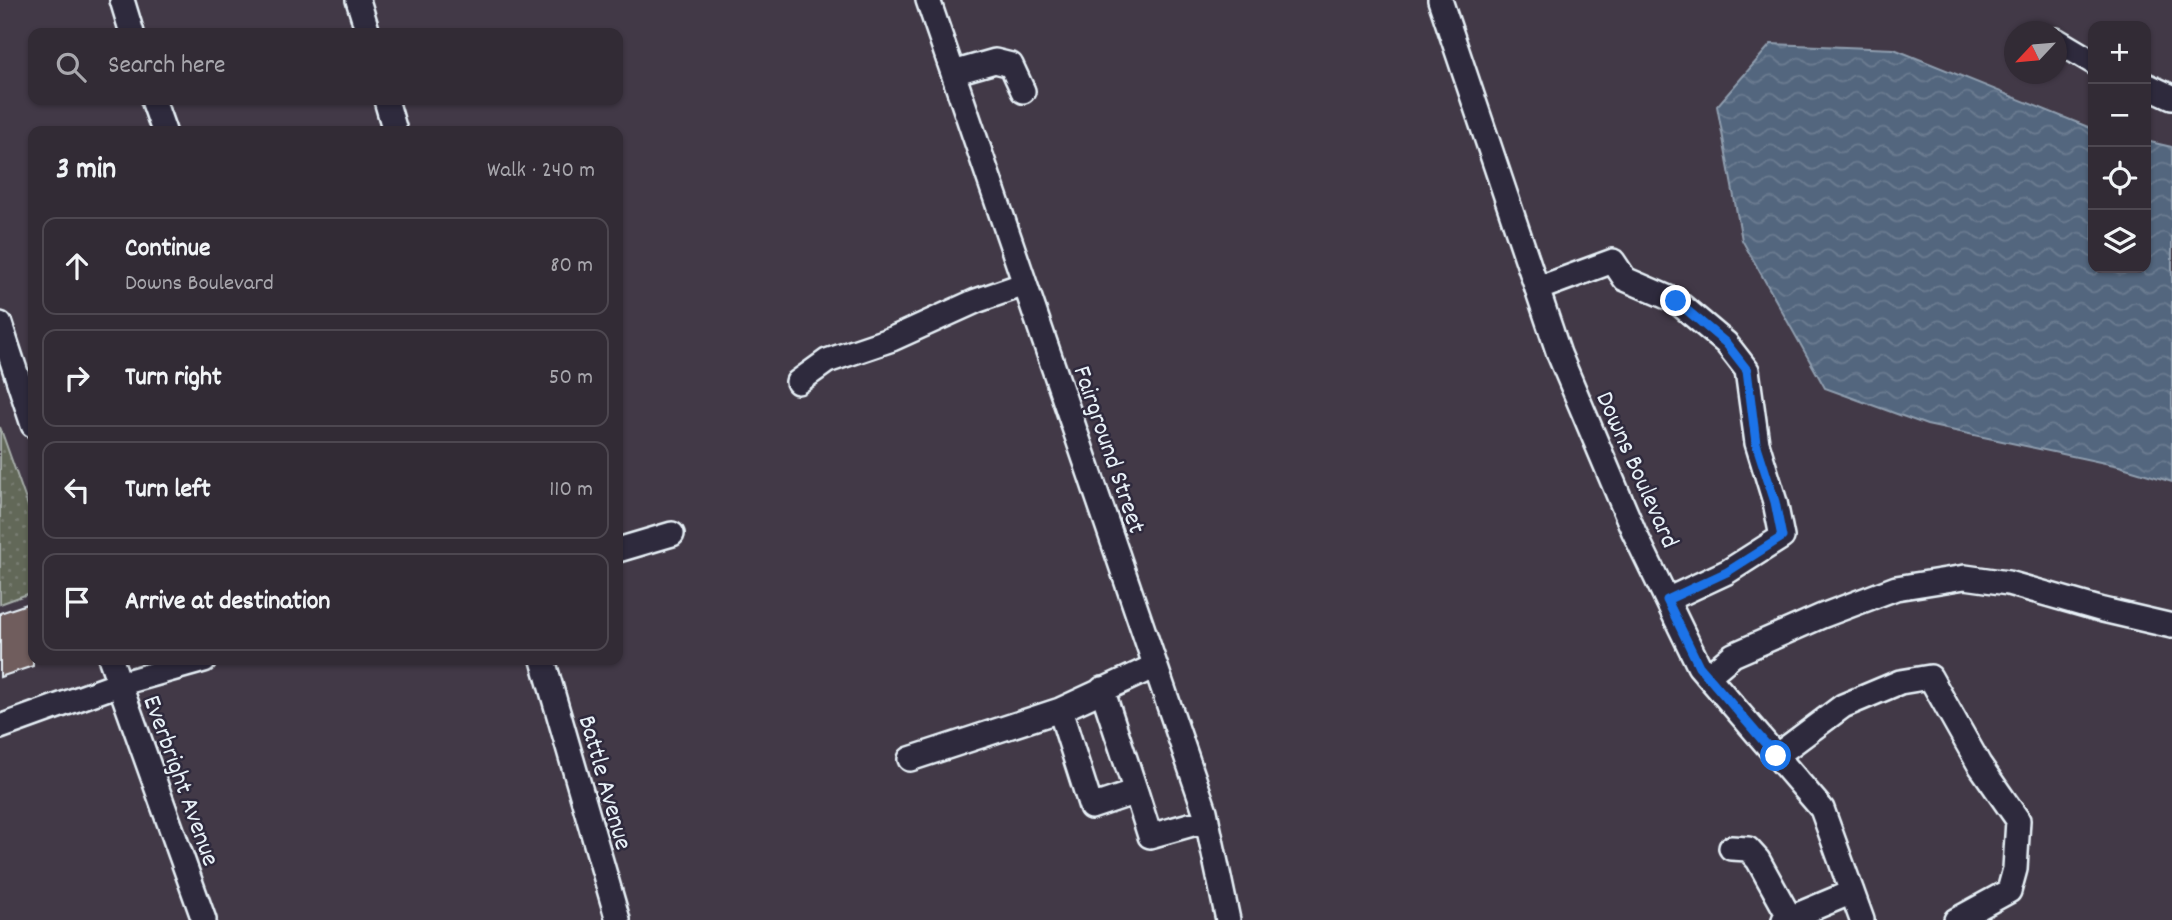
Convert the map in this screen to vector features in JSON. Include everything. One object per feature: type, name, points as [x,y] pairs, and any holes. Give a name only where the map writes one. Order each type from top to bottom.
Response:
[{"type":"street","points":[[122,0],[130,28]]},
{"type":"street","points":[[358,0],[366,28]]},
{"type":"street","name":"Fairground Street","points":[[928,0],[1207,820],[1228,920]]},
{"type":"street","name":"Downs Boulevard","points":[[1440,0],[1559,354],[1634,533],[1699,666],[1822,809],[1862,920]]},
{"type":"street","points":[[2067,44],[2088,59]]},
{"type":"street","points":[[953,73],[995,61],[1011,65],[1023,91]]},
{"type":"street","points":[[2151,87],[2172,97]]},
{"type":"street","points":[[155,105],[162,126]]},
{"type":"street","points":[[387,105],[394,126]]},
{"type":"street","points":[[1537,289],[1613,261],[1625,279],[1676,301],[1726,343],[1747,370],[1756,443],[1775,502],[1782,537],[1727,572],[1667,600]]},
{"type":"street","points":[[798,382],[827,361],[892,339],[976,301],[1025,284]]},
{"type":"street","points":[[0,324],[28,410]]},
{"type":"street","points":[[623,549],[673,534]]},
{"type":"street","points":[[1708,676],[1733,655],[1896,588],[1965,577],[2008,583],[2172,626]]},
{"type":"street","name":"Everbright Avenue","points":[[113,665],[204,920]]},
{"type":"street","points":[[0,727],[119,684],[186,665]]},
{"type":"street","name":"Battle Avenue","points":[[544,665],[618,920]]},
{"type":"street","points":[[910,760],[1060,710],[1155,666]]},
{"type":"street","points":[[1776,756],[1843,706],[1900,682],[1930,677],[1979,764],[2018,820],[2015,869],[2009,891],[1956,920]]},
{"type":"street","points":[[1102,689],[1150,836],[1207,820]]},
{"type":"street","points":[[1060,710],[1091,807],[1136,792]]},
{"type":"street","points":[[1731,848],[1748,849],[1758,860],[1788,919],[1852,892]]},
{"type":"green space","points":[[0,427],[28,506],[28,594],[0,604]]},
{"type":"water","points":[[1771,44],[1894,49],[2088,127],[2088,273],[2151,273],[2151,142],[2172,147],[2172,482],[2119,466],[1927,425],[1825,388],[1742,240],[1717,106]]},
{"type":"building","points":[[28,604],[28,665],[33,666],[0,677],[0,613]]},
{"type":"route","points":[[1676,301],[1726,343],[1747,370],[1756,443],[1775,502],[1782,537],[1727,572],[1667,600],[1699,666],[1776,756]]}]
